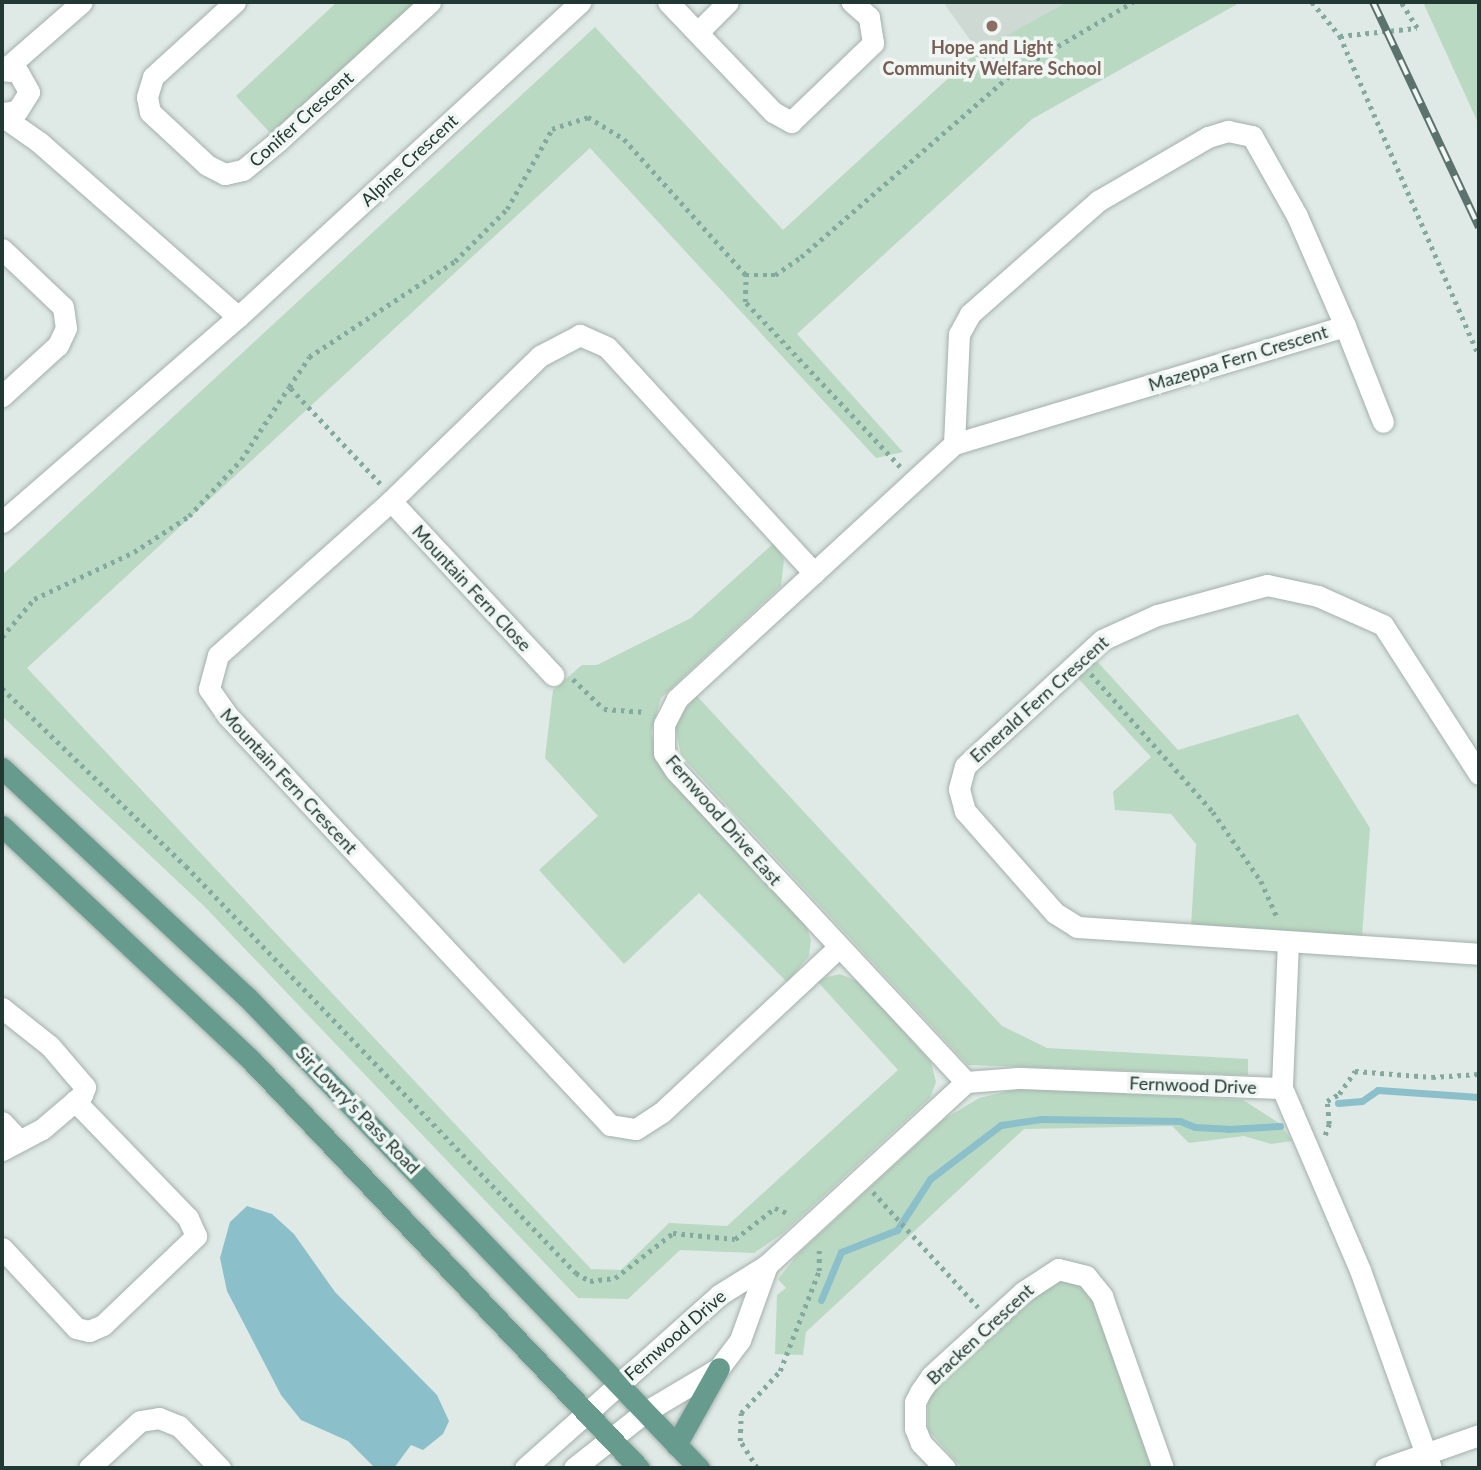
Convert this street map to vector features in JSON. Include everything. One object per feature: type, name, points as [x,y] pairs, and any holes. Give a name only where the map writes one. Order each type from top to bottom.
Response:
[{"type":"main road","name":"Sir Lowry's Pass Road","points":[[2,768],[247,996],[699,1468]]},
{"type":"main road","points":[[2,826],[251,1060],[639,1468]]},
{"type":"main road","points":[[676,1445],[719,1368]]},
{"type":"street","points":[[3,70],[82,2]]},
{"type":"street","name":"Conifer Crescent","points":[[234,2],[153,78],[147,97],[150,112],[207,165],[225,174],[243,170],[278,141],[430,2]]},
{"type":"street","name":"Alpine Crescent","points":[[2,522],[238,317],[580,2]]},
{"type":"street","points":[[668,2],[774,112],[790,122],[873,43],[869,17],[852,2]]},
{"type":"street","points":[[698,32],[728,2]]},
{"type":"street","points":[[26,82],[42,39]]},
{"type":"street","points":[[2,114],[23,106],[29,92],[26,82],[18,72],[3,70]]},
{"type":"street","points":[[23,106],[39,142]]},
{"type":"street","points":[[2,114],[39,142],[238,317]]},
{"type":"street","name":"Mazeppa Fern Crescent","points":[[1228,131],[1252,136],[1262,148],[1345,326],[954,444],[959,334],[970,314],[1098,201],[1189,147],[1228,131]]},
{"type":"street","points":[[2,249],[63,307],[66,328],[58,345],[2,396]]},
{"type":"street","points":[[1345,326],[1383,422]]},
{"type":"street","name":"Mountain Fern Crescent","points":[[814,573],[607,347],[580,335],[540,356],[391,501],[218,655],[209,689],[227,715],[592,1109],[610,1125],[636,1129],[647,1124],[839,947]]},
{"type":"street","points":[[664,724],[677,699],[954,444]]},
{"type":"street","name":"Mountain Fern Close","points":[[391,501],[553,675]]},
{"type":"street","name":"Emerald Fern Crescent","points":[[1479,774],[1382,625],[1286,587],[1248,588],[1131,625],[1101,640],[965,766],[959,789],[965,811],[1055,913],[1077,927],[1479,954]]},
{"type":"street","name":"Fernwood Drive East","points":[[664,724],[664,753],[675,770],[966,1082]]},
{"type":"street","points":[[1282,1088],[1288,942]]},
{"type":"street","points":[[2,1008],[50,1046],[82,1080],[79,1098],[42,1129],[11,1145],[2,1122]]},
{"type":"street","name":"Fernwood Drive","points":[[525,1468],[719,1295],[767,1265],[966,1082],[1018,1078],[1282,1088],[1360,1270],[1429,1461]]},
{"type":"street","points":[[2,1248],[76,1328],[89,1331],[103,1325],[196,1236],[188,1218],[79,1098]]},
{"type":"street","name":"Fernwood Drive","points":[[574,1468],[645,1412],[719,1368],[740,1340],[767,1265]]},
{"type":"street","name":"Bracken Crescent","points":[[945,1468],[921,1443],[915,1428],[915,1402],[931,1376],[1046,1274],[1058,1269],[1075,1270],[1095,1283],[1163,1468]]},
{"type":"street","points":[[89,1468],[140,1421],[159,1418],[179,1426],[220,1468]]},
{"type":"street","points":[[1385,1468],[1429,1461],[1479,1435]]},
{"type":"path","points":[[746,275],[775,275],[801,257],[1014,72],[1133,2]]},
{"type":"path","points":[[1312,2],[1340,36],[1479,355]]},
{"type":"path","points":[[1340,36],[1417,28],[1401,2]]},
{"type":"path","points":[[2,637],[34,599],[134,552],[189,516],[241,460],[309,357],[455,261],[507,209],[552,129],[588,117],[624,139],[746,275],[745,302],[915,480]]},
{"type":"path","points":[[289,387],[391,501]]},
{"type":"path","points":[[1079,661],[1176,766],[1241,850],[1266,890],[1288,942]]},
{"type":"path","points":[[553,675],[564,669],[604,709],[650,712],[664,724]]},
{"type":"path","points":[[2,688],[186,866],[576,1273],[590,1281],[615,1278],[673,1233],[735,1239],[775,1208],[796,1217],[819,1245],[820,1271],[780,1371],[741,1413],[740,1441],[757,1468]]},
{"type":"path","points":[[1306,1148],[1322,1144],[1329,1124],[1327,1101],[1339,1094],[1355,1071],[1432,1077],[1479,1074]]},
{"type":"path","points":[[860,1179],[991,1322]]},
{"type":"shaded area","name":"Hope and Light Community Welfare School","points":[[943,2],[1067,2],[978,51]]},
{"type":"green space","points":[[337,2],[416,2],[272,135],[236,96]]},
{"type":"green space","points":[[1067,2],[1241,2],[1032,119],[797,334],[903,452],[876,458],[590,148],[27,668],[591,1269],[621,1270],[669,1223],[727,1226],[898,1070],[816,980],[840,974],[859,982],[931,1062],[936,1082],[930,1098],[782,1234],[754,1253],[680,1250],[628,1299],[578,1298],[205,907],[2,716],[2,575],[595,27],[783,230],[978,51]]},
{"type":"green space","points":[[1423,2],[1479,2],[1479,125]]},
{"type":"green space","points":[[774,543],[784,559],[781,586],[661,698],[651,733],[662,767],[806,925],[811,940],[809,956],[787,982],[699,893],[624,964],[539,870],[598,816],[545,758],[553,690],[582,665],[597,665],[691,618]]},
{"type":"green space","points":[[1094,658],[1178,750],[1298,714],[1370,828],[1362,936],[1191,927],[1196,844],[1171,814],[1115,810],[1113,792],[1151,757],[1075,675]]},
{"type":"green space","points":[[696,695],[1002,1026],[1047,1048],[1248,1059],[1248,1075],[968,1065],[681,756],[675,723]]},
{"type":"green space","points":[[1022,1088],[1243,1100],[1279,1123],[1292,1141],[1271,1144],[1244,1136],[1189,1143],[1172,1126],[1024,1129],[806,1332],[803,1355],[775,1354],[777,1295],[786,1288],[778,1279],[800,1252],[943,1120],[979,1098]]},
{"type":"green space","points":[[1064,1279],[1089,1290],[1154,1468],[962,1468],[928,1430],[928,1396],[1047,1283]]},
{"type":"water","points":[[247,1206],[272,1214],[294,1234],[335,1292],[437,1395],[449,1421],[443,1434],[423,1450],[411,1445],[394,1468],[375,1468],[348,1441],[301,1420],[281,1395],[227,1291],[220,1258],[230,1222]]},
{"type":"waterway","points":[[1338,1103],[1362,1101],[1378,1090],[1479,1097]]},
{"type":"waterway","points":[[821,1300],[841,1252],[897,1230],[930,1179],[1001,1125],[1041,1119],[1180,1121],[1195,1127],[1228,1129],[1280,1126]]},
{"type":"railway","points":[[1373,2],[1479,227]]},
{"type":"place","name":"Hope and Light Community Welfare School","points":[[992,26]]}]
